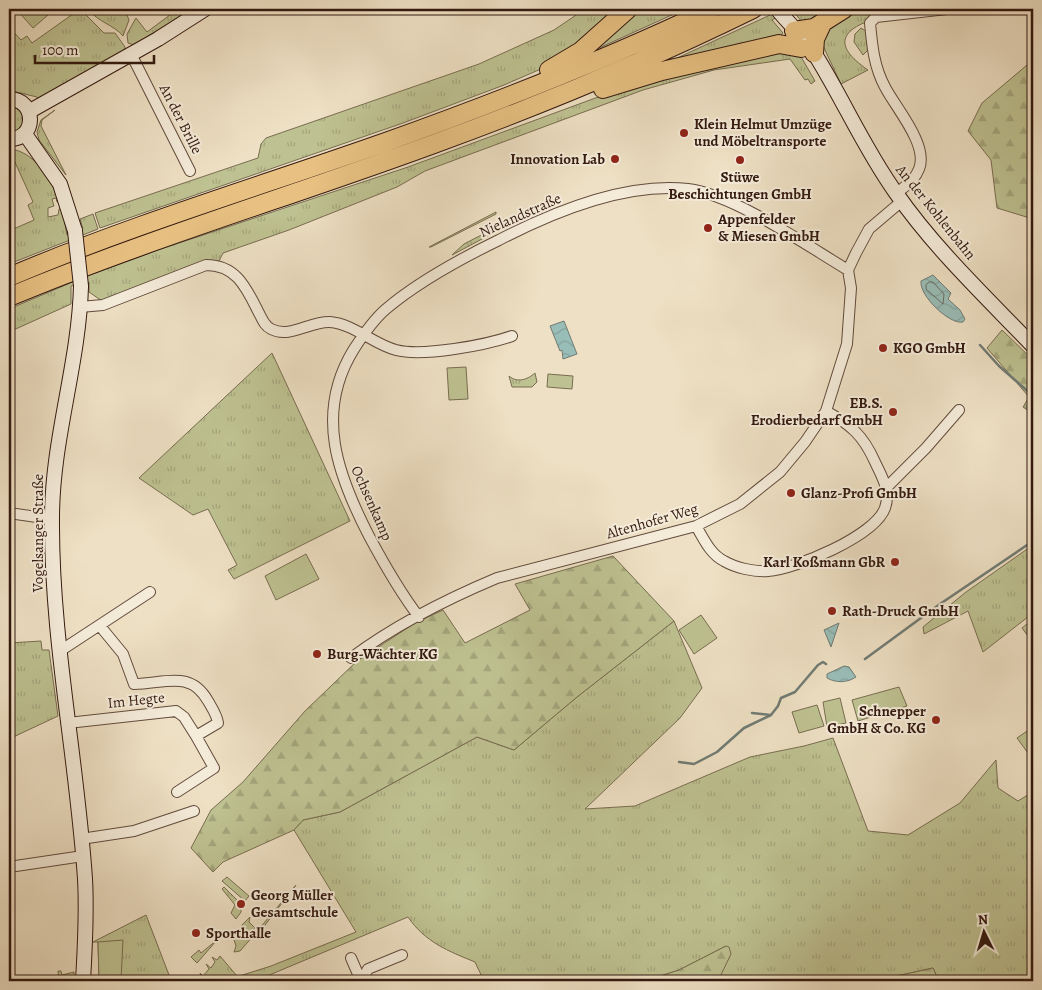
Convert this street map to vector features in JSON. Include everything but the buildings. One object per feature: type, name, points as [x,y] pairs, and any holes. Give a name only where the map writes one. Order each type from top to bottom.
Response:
[{"type":"highway","points":[[490,104],[581,51],[628,9]]},
{"type":"highway","points":[[9,277],[171,215],[490,104],[593,62],[712,9]]},
{"type":"highway","points":[[9,297],[159,239],[438,143],[579,88],[753,9]]},
{"type":"highway","points":[[786,20],[808,30],[822,24],[844,9]]},
{"type":"highway","points":[[779,44],[789,34],[786,20]]},
{"type":"highway","points":[[579,88],[602,89],[662,71],[779,44],[808,51],[822,24]]},
{"type":"street","points":[[30,111],[131,54],[204,9]]},
{"type":"street","points":[[848,270],[869,229],[899,198],[920,168],[920,152],[901,111],[882,80],[872,50],[870,23],[876,17],[947,9]]},
{"type":"street","name":"An der Kohlenbahn","points":[[786,20],[794,37],[808,51],[848,110],[862,139],[899,198],[946,256],[1033,346]]},
{"type":"street","name":"An der Brille","points":[[131,54],[190,171]]},
{"type":"street","points":[[9,99],[21,102],[30,111],[30,125],[25,134],[18,139],[9,140]]},
{"type":"street","name":"Vogelsanger Straße","points":[[25,134],[60,184],[75,231],[81,286],[80,307],[55,456],[52,519],[56,619],[86,896],[83,981]]},
{"type":"street","name":"Nielandstraße","points":[[363,334],[385,310],[465,257],[563,212],[647,189],[689,189],[716,196],[736,205],[848,270]]},
{"type":"street","points":[[80,307],[103,305],[206,265],[216,265],[235,273],[243,283],[263,321],[271,329],[288,332],[313,323],[338,323],[396,350],[411,352],[493,342],[512,336]]},
{"type":"street","name":"Altenhofer Weg","points":[[351,658],[464,592],[497,578],[696,526],[740,504],[780,472],[806,442],[826,411],[847,344],[850,288],[848,270]]},
{"type":"street","name":"Ochsenkamp","points":[[363,334],[345,364],[336,395],[333,418],[335,452],[346,489],[385,567],[419,617]]},
{"type":"street","points":[[887,487],[926,448],[959,410]]},
{"type":"street","points":[[696,526],[710,549],[724,562],[750,570],[768,571],[787,568],[840,545],[873,525],[886,506],[887,487],[866,441],[844,421],[826,411]]},
{"type":"street","points":[[9,513],[52,519]]},
{"type":"street","points":[[60,651],[150,592]]},
{"type":"street","name":"Im Hegte","points":[[100,626],[123,654],[134,684],[179,680],[196,685],[202,690],[218,723],[196,736]]},
{"type":"street","name":"Im Hegte","points":[[68,723],[176,711],[184,717],[214,768],[178,792]]},
{"type":"street","points":[[81,839],[134,830],[194,811]]},
{"type":"street","points":[[9,867],[83,856]]},
{"type":"street","points":[[361,981],[368,969],[402,955]]},
{"type":"street","points":[[351,958],[361,981]]},
{"type":"green space","points":[[16,9],[55,9],[33,28]]},
{"type":"green space","points":[[80,9],[104,33],[115,33],[125,47],[124,51],[39,100],[37,97],[16,92],[9,85],[9,27],[21,40],[27,36],[32,43]]},
{"type":"green space","points":[[178,9],[191,9],[134,45],[128,43],[127,34],[136,18],[147,32]]},
{"type":"green space","points":[[585,9],[624,9],[557,62],[504,85],[403,123],[100,228],[95,213],[258,158],[261,144],[266,138],[479,64],[554,30]]},
{"type":"green space","points":[[635,9],[685,9],[588,53]]},
{"type":"green space","points":[[731,9],[737,9],[591,75],[438,134],[437,132],[645,49]]},
{"type":"green space","points":[[783,9],[792,9],[772,20],[783,33],[778,38],[660,66]]},
{"type":"green space","points":[[792,9],[834,9],[815,20],[801,21]]},
{"type":"green space","points":[[850,9],[913,9],[868,21],[856,27],[847,35],[845,44],[851,56],[868,70],[841,84],[824,48],[820,34]]},
{"type":"green space","points":[[89,10],[125,10],[129,20],[123,36],[97,18]]},
{"type":"green space","points":[[861,28],[867,32],[869,49],[863,55],[854,42],[855,34]]},
{"type":"green space","points":[[781,51],[800,55],[815,81],[811,84],[808,79],[805,80],[790,59],[714,70],[643,90],[425,171],[397,187],[289,230],[223,253],[219,261],[206,261],[102,301],[89,292],[89,282],[71,286],[71,304],[9,332],[9,309],[89,275],[161,249],[408,167],[628,86]]},
{"type":"green space","points":[[1033,60],[1033,219],[997,208],[991,160],[968,131],[982,103]]},
{"type":"green space","points":[[9,107],[16,107],[24,114],[22,129],[9,134]]},
{"type":"green space","points":[[55,110],[42,120],[41,126],[66,175],[39,140],[37,132],[41,120]]},
{"type":"green space","points":[[9,149],[18,151],[34,160],[47,176],[59,202],[57,202],[56,198],[52,199],[54,206],[48,208],[48,217],[58,215],[59,209],[62,208],[67,235],[83,229],[80,219],[93,214],[98,229],[9,264],[9,231],[34,220],[28,205],[33,202]]},
{"type":"green space","points":[[285,184],[287,186],[88,257],[88,254]]},
{"type":"green space","points":[[496,212],[496,214],[429,247]]},
{"type":"green space","points":[[491,230],[497,231],[452,255],[464,244]]},
{"type":"green space","points":[[1002,330],[1033,360],[1033,414],[1023,407],[1029,397],[987,348]]},
{"type":"green space","points":[[272,353],[350,521],[234,579],[228,570],[237,565],[208,509],[193,515],[139,478]]},
{"type":"green space","points":[[466,367],[468,399],[449,400],[447,368]]},
{"type":"green space","points":[[535,373],[537,382],[532,387],[512,387],[509,376],[522,380]]},
{"type":"green space","points":[[548,374],[573,376],[572,389],[547,387]]},
{"type":"green space","points":[[1033,545],[1033,613],[983,652],[968,611],[924,634],[923,627],[966,592]]},
{"type":"green space","points":[[306,554],[319,579],[276,600],[265,576]]},
{"type":"green space","points":[[613,556],[674,621],[577,697],[514,750],[477,737],[340,812],[303,820],[294,830],[223,862],[213,872],[191,848],[211,810],[243,782],[305,711],[357,661],[415,623],[443,610],[465,643],[530,610],[515,584]]},
{"type":"green space","points":[[701,615],[717,638],[694,654],[679,630]]},
{"type":"green space","points":[[1033,619],[1033,643],[1022,628]]},
{"type":"green space","points":[[674,621],[702,688],[680,718],[585,809],[635,806],[750,757],[833,738],[868,831],[908,835],[960,803],[996,760],[998,788],[1018,801],[1031,793],[1033,786],[1033,981],[939,981],[933,968],[874,981],[718,981],[726,946],[679,970],[645,981],[484,981],[475,962],[438,945],[422,933],[408,917],[255,981],[198,981],[202,978],[200,973],[203,976],[209,969],[206,964],[211,968],[215,962],[212,957],[217,960],[220,956],[237,976],[230,979],[271,966],[356,932],[294,830],[303,820],[340,812],[477,737],[514,750],[577,697]]},
{"type":"green space","points":[[41,641],[42,650],[49,650],[58,716],[9,739],[9,643]]},
{"type":"green space","points":[[899,687],[907,706],[858,721],[852,700]]},
{"type":"green space","points":[[840,698],[846,723],[827,727],[823,702]]},
{"type":"green space","points":[[817,705],[824,726],[799,733],[792,712]]},
{"type":"green space","points":[[1033,727],[1033,760],[1017,738]]},
{"type":"green space","points":[[227,877],[249,896],[245,901],[222,881]]},
{"type":"green space","points":[[296,885],[262,929],[259,929]]},
{"type":"green space","points":[[224,887],[241,904],[241,912],[236,919],[231,913],[235,905],[222,889]]},
{"type":"green space","points":[[146,915],[169,975],[163,981],[99,981],[98,942],[93,942]]},
{"type":"green space","points":[[250,917],[249,922],[255,928],[252,931],[254,935],[240,951],[234,952],[236,946],[234,940],[243,932],[242,925]]},
{"type":"green space","points":[[123,940],[121,980],[99,981],[98,942]]},
{"type":"green space","points":[[217,940],[197,963],[191,957],[199,950],[201,953]]},
{"type":"green space","points":[[726,946],[729,947],[731,954],[718,981],[645,981],[679,970]]},
{"type":"green space","points":[[933,968],[939,981],[874,981]]},
{"type":"green space","points":[[58,971],[61,971],[62,975],[74,972],[74,977],[59,981]]},
{"type":"water","points":[[933,275],[951,293],[948,299],[960,310],[965,319],[963,322],[957,322],[943,314],[925,294],[921,281]]},
{"type":"water","points":[[564,321],[577,354],[563,359],[562,350],[560,351],[550,326]]},
{"type":"water","points":[[839,623],[831,647],[824,630]]},
{"type":"water","points":[[844,666],[849,667],[856,677],[842,682],[827,678],[827,674]]},
{"type":"waterway","points":[[980,345],[999,366],[1033,396]]},
{"type":"waterway","points":[[865,659],[940,604],[1033,541]]},
{"type":"waterway","points":[[679,762],[694,764],[717,752],[744,728],[771,715],[781,698],[795,692],[818,665],[823,662],[826,664]]},
{"type":"waterway","points":[[752,713],[770,715]]},
{"type":"place","name":"Klein Helmut Umzüge und Möbeltransporte","points":[[684,133]]},
{"type":"place","name":"Innovation Lab","points":[[615,159]]},
{"type":"place","name":"Stüwe Beschichtungen GmbH","points":[[740,160]]},
{"type":"place","name":"Appenfelder & Miesen GmbH","points":[[708,228]]},
{"type":"place","name":"KGO GmbH","points":[[883,348]]},
{"type":"place","name":"EB.S. Erodierbedarf GmbH","points":[[893,412]]},
{"type":"place","name":"Glanz-Profi GmbH","points":[[791,493]]},
{"type":"place","name":"Karl Koßmann GbR","points":[[895,562]]},
{"type":"place","name":"Rath-Druck GmbH","points":[[832,611]]},
{"type":"place","name":"Burg-Wächter KG","points":[[317,654]]},
{"type":"place","name":"Schnepper GmbH & Co. KG","points":[[936,720]]},
{"type":"place","name":"Georg Müller Gesamtschule","points":[[241,904]]},
{"type":"place","name":"Sporthalle","points":[[196,933]]}]
